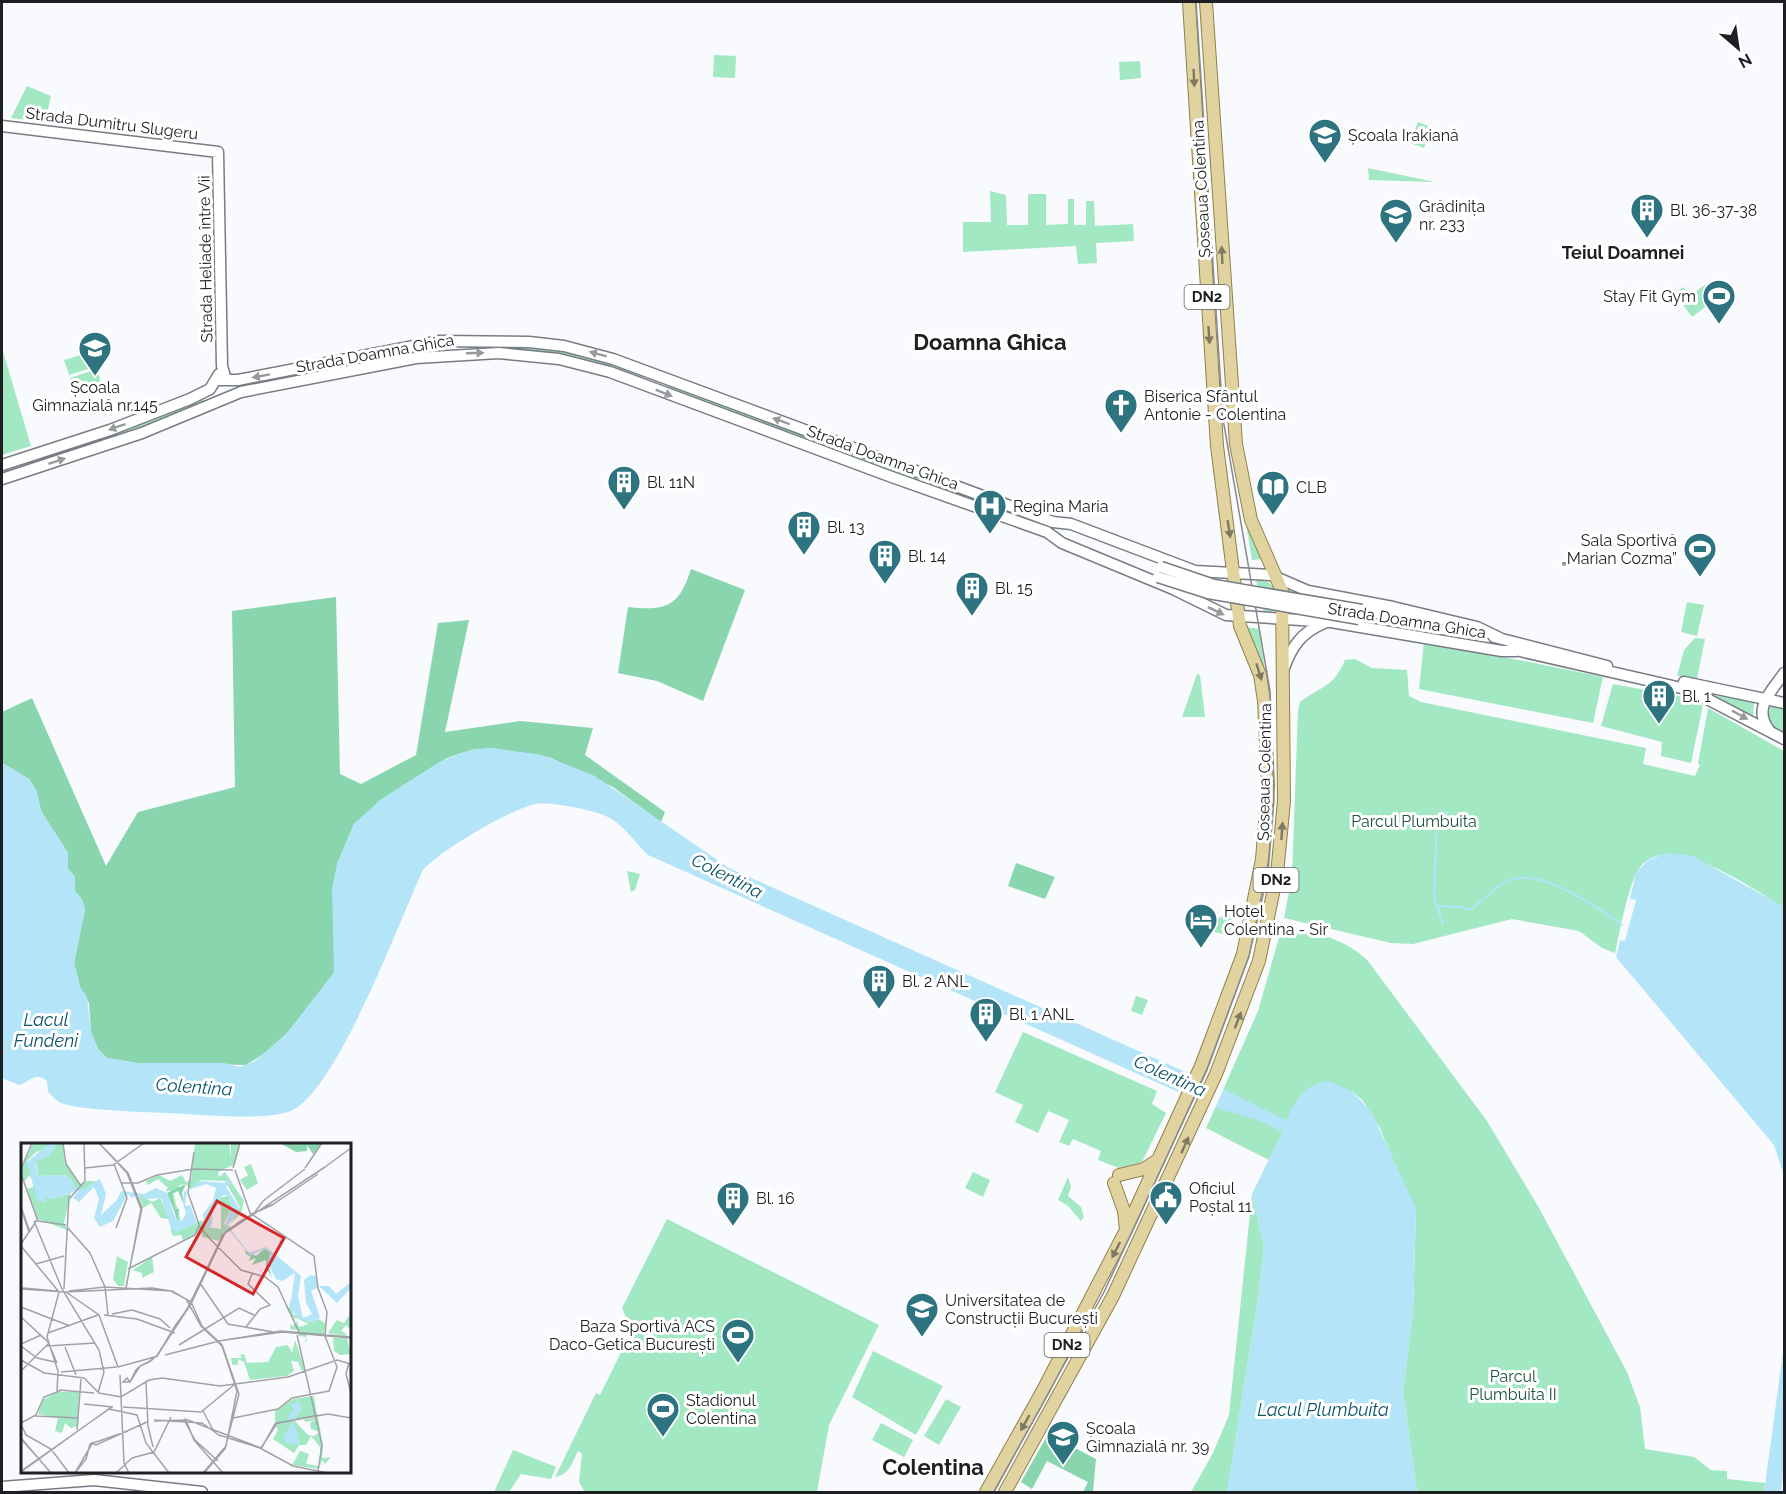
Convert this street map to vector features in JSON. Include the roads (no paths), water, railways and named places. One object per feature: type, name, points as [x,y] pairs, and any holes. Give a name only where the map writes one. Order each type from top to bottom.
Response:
[{"type":"main road","name":"Șoseaua Colentina","points":[[986,1492],[1042,1392],[1126,1230],[1183,1107],[1230,994],[1248,936],[1260,874],[1266,821],[1267,746],[1263,689],[1239,617],[1215,419],[1189,2]]},
{"type":"main road","name":"Șoseaua Colentina","points":[[1005,1492],[1097,1328],[1152,1217],[1216,1074],[1259,961],[1275,892],[1284,801],[1281,676],[1282,591],[1251,520],[1236,444],[1206,2]]},
{"type":"main road","name":"Strada Dumitru Slugeru","points":[[2,126],[218,152]]},
{"type":"main road","name":"Strada Heliade între Vii","points":[[218,152],[222,366],[220,382]]},
{"type":"main road","name":"Strada Doamna Ghica","points":[[2,465],[147,416],[220,382],[440,341],[516,340],[564,346],[613,358],[1050,527],[1062,543],[1173,589],[1221,614],[1331,622],[1502,651],[1516,651]]},
{"type":"main road","name":"Strada Doamna Ghica","points":[[2,479],[142,433],[218,401],[226,400],[231,395],[440,355],[499,353],[559,359],[621,376],[889,476],[1050,527],[1071,524],[1195,571],[1277,577],[1308,591],[1393,607],[1477,627],[1500,638]]},
{"type":"main road","points":[[290,370],[292,382]]},
{"type":"main road","points":[[218,401],[212,396],[220,382],[232,388],[231,395]]},
{"type":"main road","points":[[1050,527],[1160,572],[1214,585],[1465,635]]},
{"type":"main road","points":[[1281,676],[1293,648],[1303,635],[1331,622]]},
{"type":"main road","name":"Strada Doamna Ghica","points":[[1465,635],[1500,638],[1623,669],[1785,703]]},
{"type":"main road","name":"Strada Doamna Ghica","points":[[1465,635],[1516,651],[1690,690],[1785,739]]},
{"type":"main road","points":[[1772,732],[1762,717],[1766,699],[1785,673]]},
{"type":"main road","points":[[1126,1230],[1116,1179],[1144,1169],[1160,1158]]},
{"type":"main road","points":[[2,1487],[94,1480],[202,1492]]},
{"type":"main road","points":[[2,1492],[95,1485],[168,1492]]},
{"type":"water","name":"Lacul Fundeni","points":[[491,748],[542,755],[595,776],[729,868],[1228,1091],[1274,1115],[1270,1124],[1220,1109],[1176,1091],[648,855],[608,817],[572,807],[542,803],[523,808],[493,822],[444,852],[423,870],[383,964],[345,1042],[326,1075],[306,1100],[288,1112],[260,1116],[228,1116],[82,1107],[57,1101],[48,1092],[47,1081],[43,1078],[36,1077],[19,1085],[2,1078],[2,763],[29,779],[36,790],[41,811],[68,853],[68,869],[75,877],[75,891],[85,909],[74,963],[80,987],[87,997],[91,1032],[98,1049],[107,1058],[137,1063],[224,1063],[240,1067],[255,1061],[288,1032],[334,973],[332,888],[337,864],[354,824],[380,800],[441,761],[471,750]]},
{"type":"water","points":[[1666,853],[1693,856],[1784,907],[1784,1189],[1783,1172],[1774,1145],[1616,957],[1636,873],[1648,860]]},
{"type":"water","name":"Lacul Plumbuita","points":[[1328,1081],[1352,1091],[1372,1113],[1416,1209],[1413,1312],[1403,1391],[1417,1492],[1227,1492],[1258,1300],[1264,1245],[1252,1194],[1283,1131],[1286,1131],[1290,1121],[1287,1119],[1298,1099],[1313,1085]]},
{"type":"water","points":[[1784,1345],[1784,1468],[1781,1492],[1764,1492]]},
{"type":"waterway","points":[[1448,812],[1437,822],[1434,897],[1437,906],[1463,907],[1469,910],[1510,880],[1537,879],[1569,891],[1622,925]]},
{"type":"waterway","points":[[1437,906],[1443,924]]},
{"type":"waterway","name":"Colentina","points":[[1259,1114],[1300,1133]]},
{"type":"tram line","points":[[994,1492],[1104,1292],[1207,1070],[1249,956],[1268,873],[1274,800],[1270,691],[1223,419],[1196,2]]},
{"type":"place","name":"Școala Irakiană","points":[[1325,164]]},
{"type":"place","name":"Bl. 36-37-38","points":[[1647,239]]},
{"type":"place","name":"Grădinița nr. 233","points":[[1396,244]]},
{"type":"place","name":"Stay Fit Gym","points":[[1719,325]]},
{"type":"place","name":"Școala Gimnazială nr.145","points":[[95,377]]},
{"type":"place","name":"Biserica Sfântul Antonie - Colentina","points":[[1121,434]]},
{"type":"place","name":"Bl. 11N","points":[[624,511]]},
{"type":"place","name":"CLB","points":[[1273,516]]},
{"type":"place","name":"Regina Maria","points":[[990,535]]},
{"type":"place","name":"Bl. 13","points":[[804,556]]},
{"type":"place","name":"Sala Sportivă „Marian Cozma”","points":[[1700,578]]},
{"type":"place","name":"Bl. 14","points":[[885,585]]},
{"type":"place","name":"Bl. 15","points":[[972,617]]},
{"type":"place","name":"Bl. 1","points":[[1659,725]]},
{"type":"place","name":"Hotel Colentina - Sir","points":[[1201,949]]},
{"type":"place","name":"Bl. 2 ANL","points":[[879,1010]]},
{"type":"place","name":"Bl. 1 ANL","points":[[986,1043]]},
{"type":"place","name":"Oficiul Poștal 11","points":[[1166,1226]]},
{"type":"place","name":"Bl. 16","points":[[733,1227]]},
{"type":"place","name":"Universitatea de Construcții București","points":[[922,1338]]},
{"type":"place","name":"Baza Sportivă ACS Daco-Getica București","points":[[738,1364]]},
{"type":"place","name":"Stadionul Colentina","points":[[663,1438]]},
{"type":"place","name":"Școala Gimnazială nr. 39","points":[[1063,1466]]},
{"type":"district","name":"Teiul Doamnei","points":[[1623,253]]},
{"type":"district","name":"Doamna Ghica","points":[[990,342]]},
{"type":"district","name":"Colentina","points":[[933,1467]]},
{"type":"park label","name":"Parcul Plumbuita","points":[[1414,821]]},
{"type":"park label","name":"Parcul Plumbuita II","points":[[1513,1385]]}]
